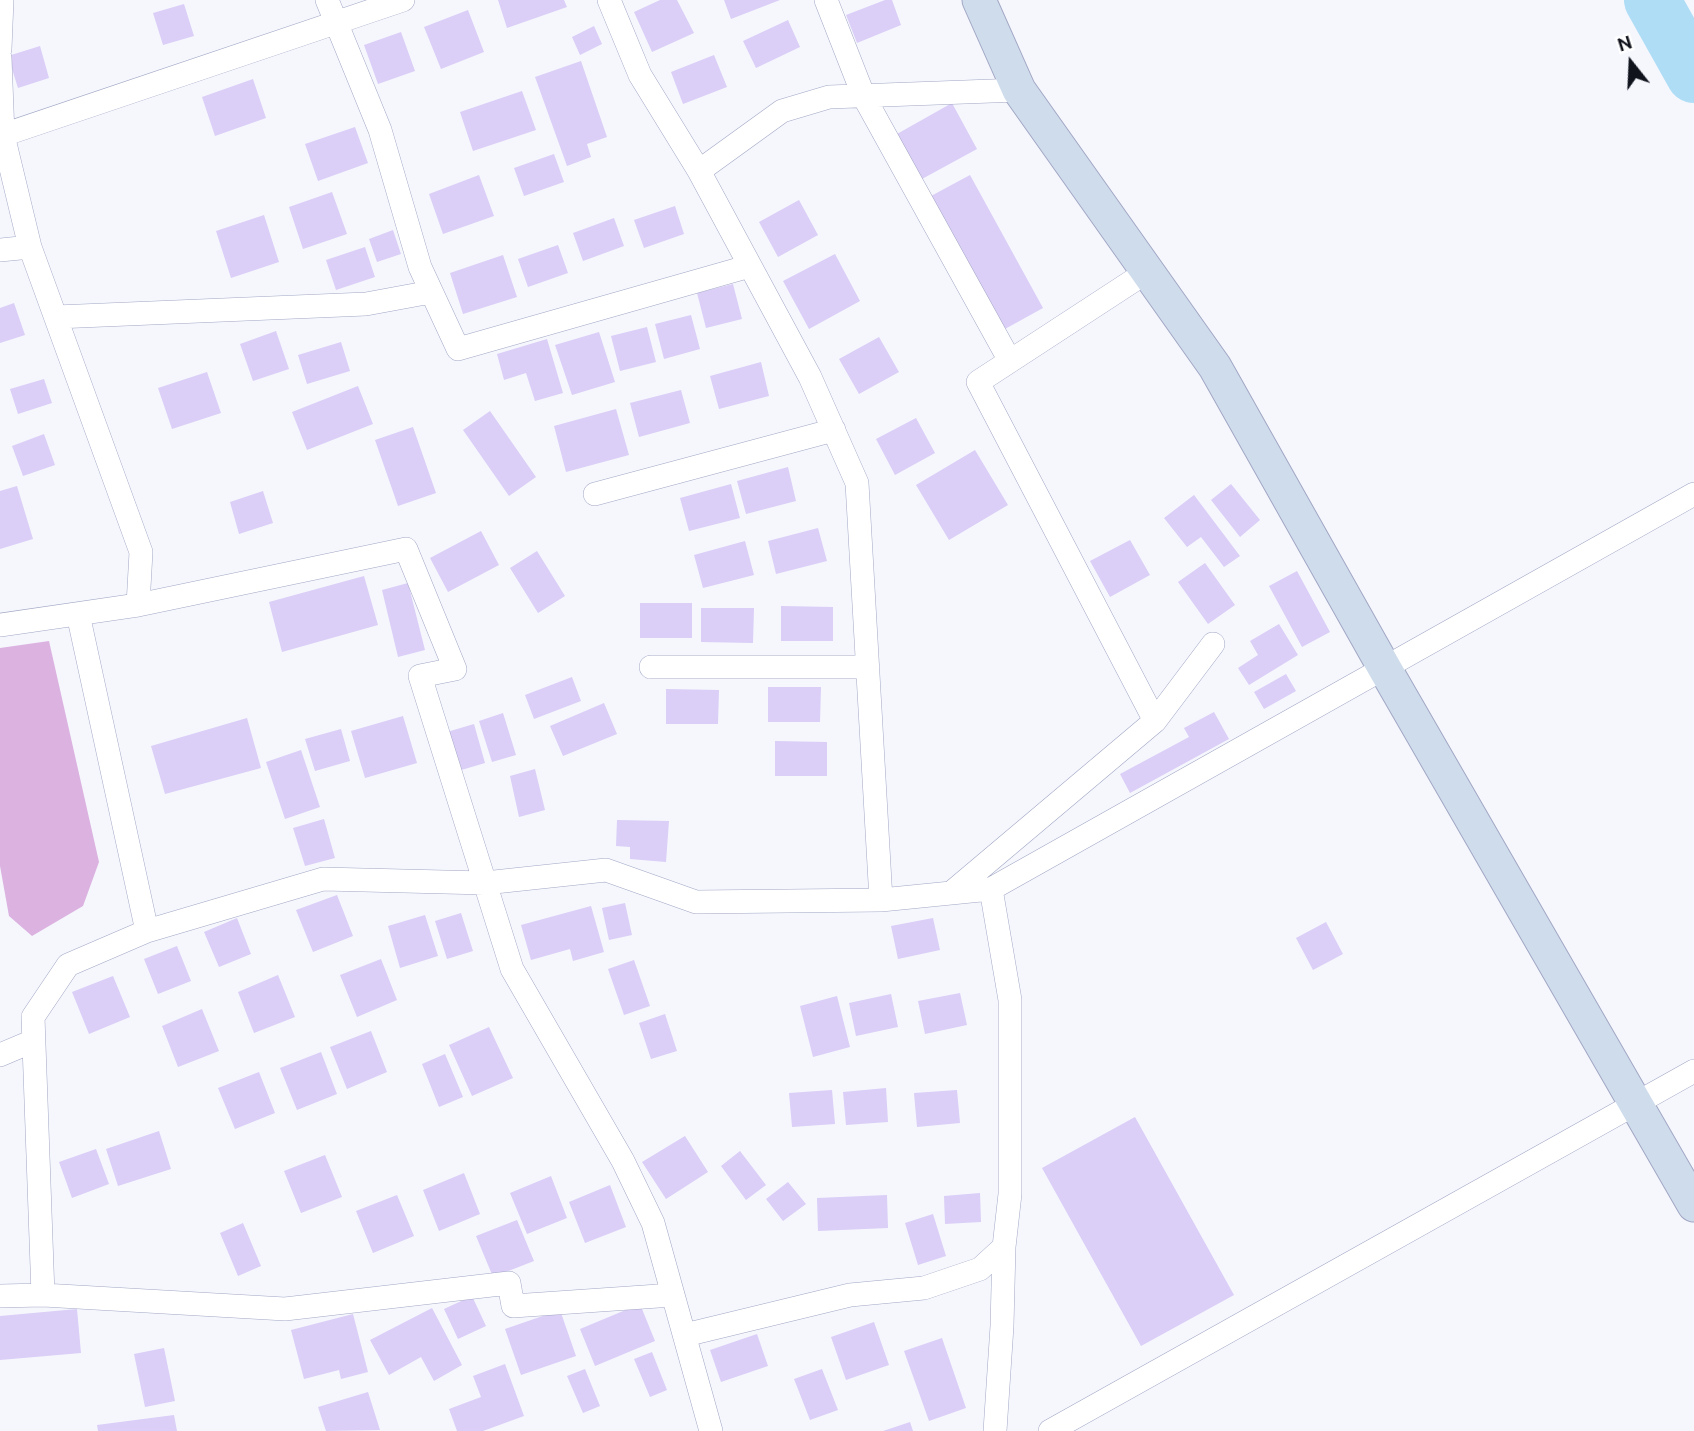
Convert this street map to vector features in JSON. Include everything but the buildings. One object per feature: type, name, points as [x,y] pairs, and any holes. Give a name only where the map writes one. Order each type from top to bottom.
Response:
[{"type":"street","points":[[0,49],[2,0]]},
{"type":"street","points":[[327,0],[380,131],[419,267],[458,349],[750,267]]},
{"type":"street","points":[[4,135],[403,0]]},
{"type":"street","points":[[609,0],[640,75],[699,171],[810,377],[858,482],[881,900]]},
{"type":"street","points":[[825,0],[864,97],[1010,361]]},
{"type":"street","points":[[979,0],[1019,90],[1215,367],[1694,1205]]},
{"type":"street","points":[[0,58],[4,135],[30,247],[141,552],[138,605]]},
{"type":"street","points":[[699,171],[782,111],[829,97],[1019,90]]},
{"type":"street","points":[[0,250],[30,247]]},
{"type":"street","points":[[1147,271],[978,383],[1155,721]]},
{"type":"street","points":[[55,317],[366,304],[431,292]]},
{"type":"street","points":[[595,494],[834,430]]},
{"type":"street","points":[[43,1295],[33,1017],[68,965],[147,931],[323,879],[485,883],[606,870],[696,902],[881,900],[991,889],[1694,494]]},
{"type":"street","points":[[0,625],[138,605],[406,549],[455,669],[420,676],[512,970],[624,1161],[653,1223],[711,1431]]},
{"type":"street","points":[[78,614],[147,931]]},
{"type":"street","points":[[951,893],[1155,721],[1213,644]]},
{"type":"street","points":[[651,667],[868,667]]},
{"type":"street","points":[[991,889],[1010,1000],[1010,1194],[1004,1247],[995,1431]]},
{"type":"street","points":[[0,1055],[33,1041]]},
{"type":"street","points":[[1050,1431],[1694,1071]]},
{"type":"street","points":[[684,1335],[850,1295],[925,1288],[980,1269],[1004,1247]]},
{"type":"street","points":[[0,1296],[43,1295],[285,1309],[509,1283],[513,1306],[673,1295]]},
{"type":"shaded area","points":[[49,641],[99,862],[83,906],[32,936],[9,916],[0,866],[0,648]]},
{"type":"waterway","points":[[1652,0],[1694,75]]}]
